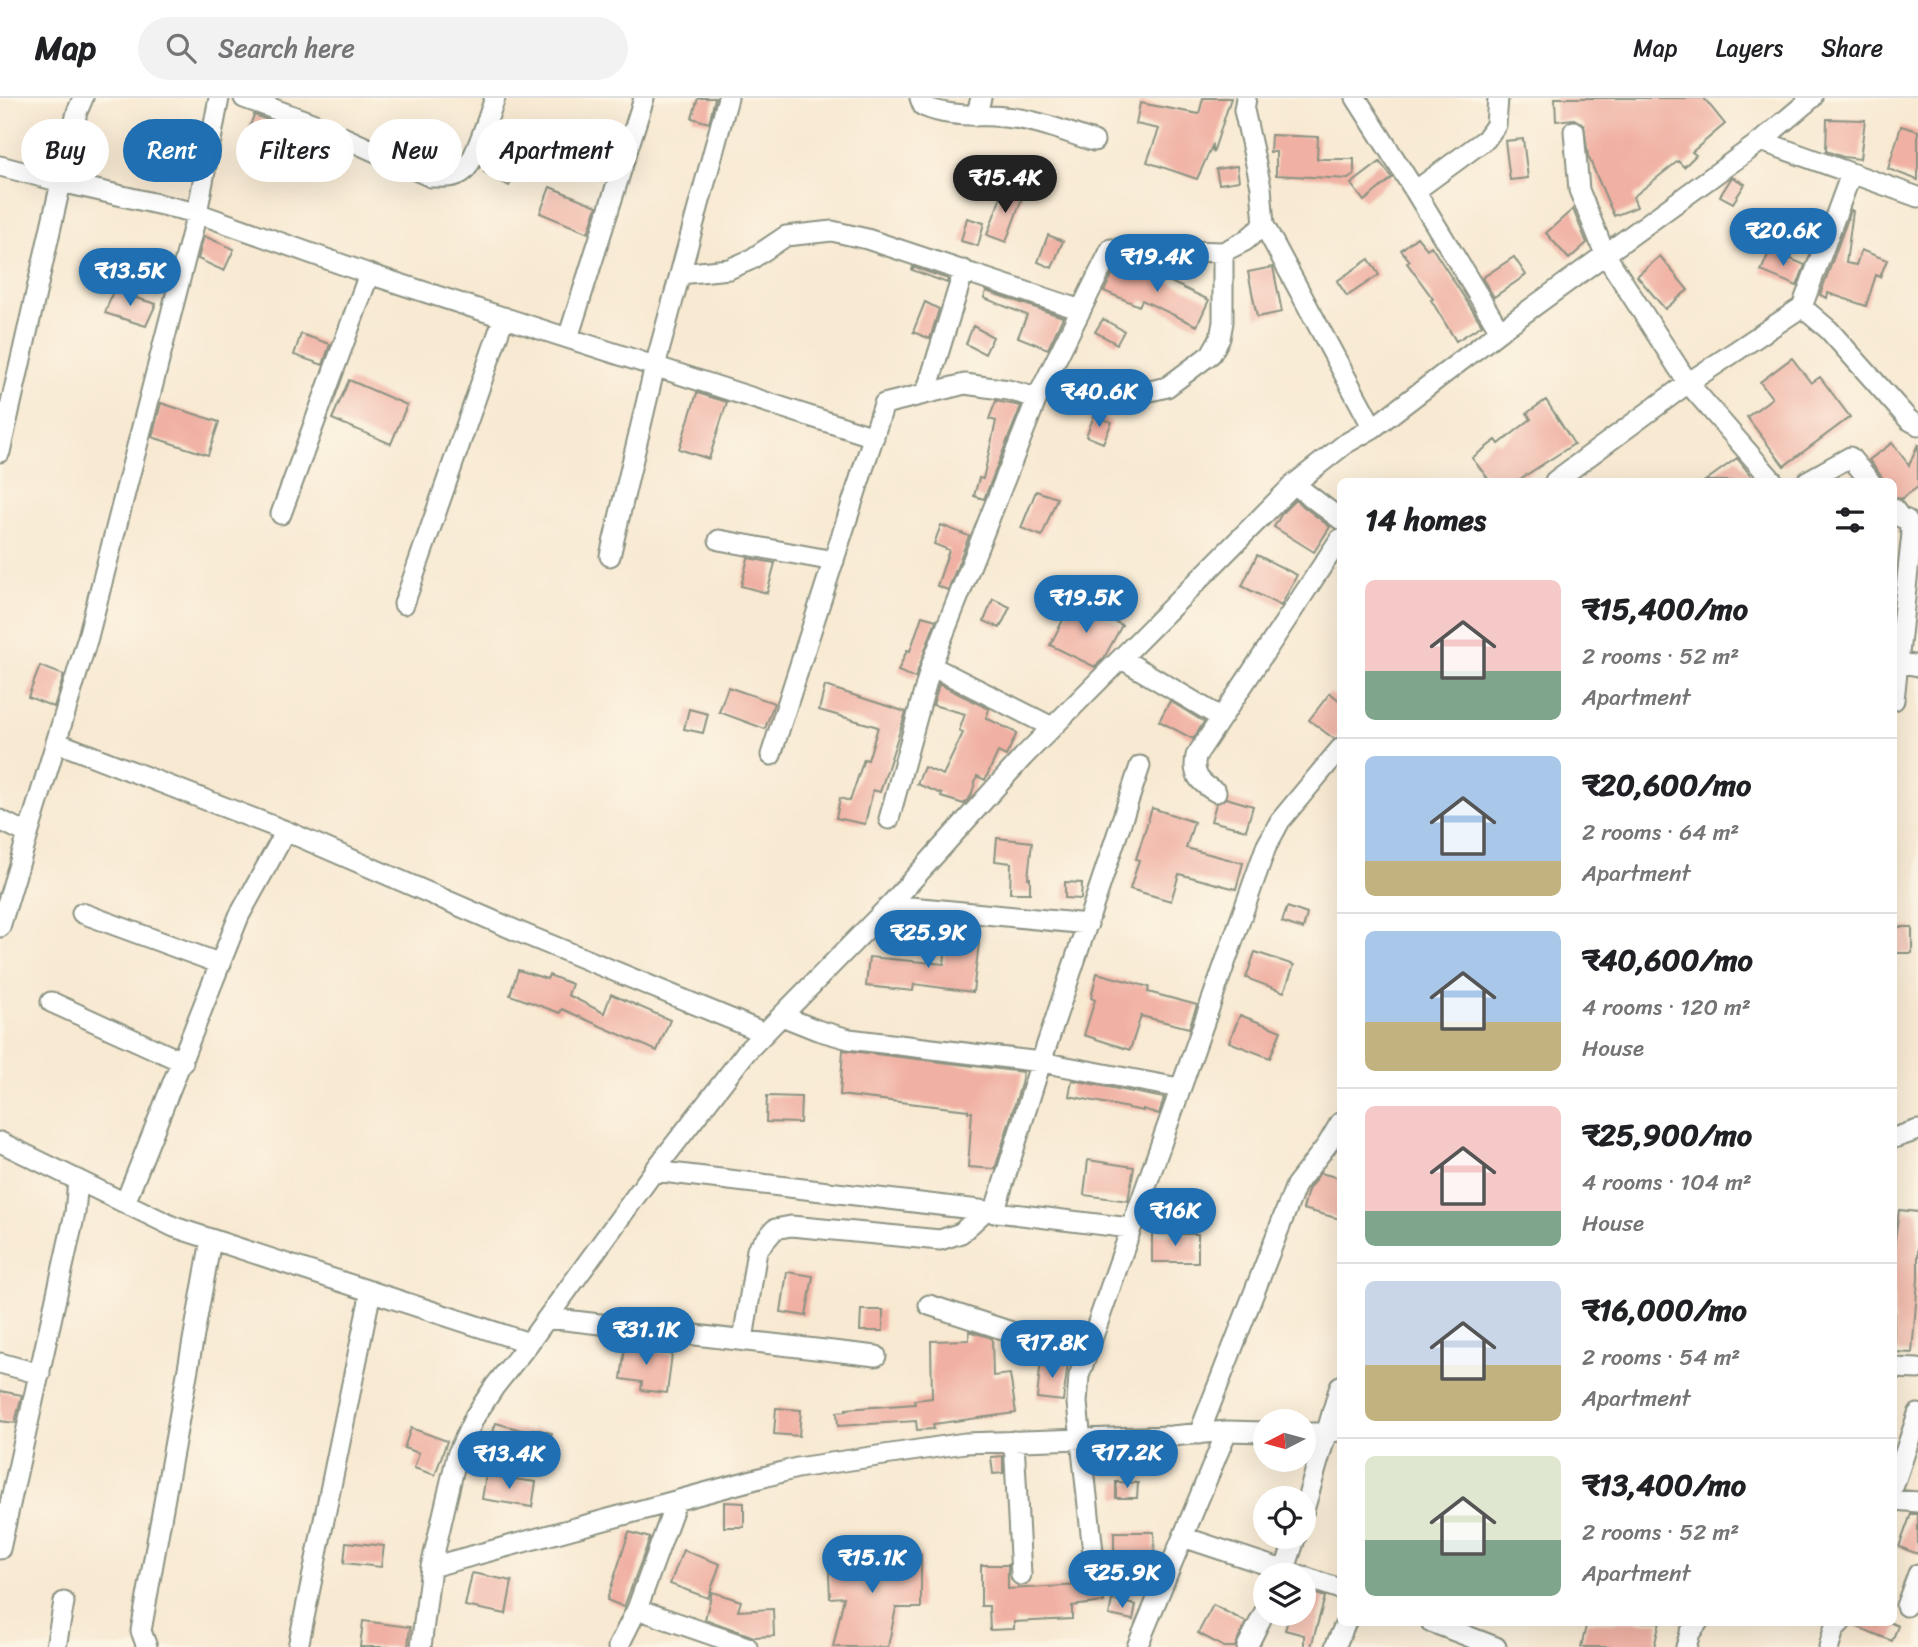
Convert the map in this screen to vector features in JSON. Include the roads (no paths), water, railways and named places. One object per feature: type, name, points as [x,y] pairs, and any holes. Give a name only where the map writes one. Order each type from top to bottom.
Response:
[{"type":"street","points":[[75,119],[83,98]]},
{"type":"street","points":[[0,927],[88,637],[197,213],[219,98]]},
{"type":"street","points":[[244,98],[312,123],[431,177],[448,178],[463,173],[470,163],[495,98]]},
{"type":"street","points":[[568,338],[644,98]]},
{"type":"street","points":[[610,556],[655,366],[728,98]]},
{"type":"street","points":[[920,98],[923,106],[940,114],[978,107],[1004,117],[1032,121],[1094,141]]},
{"type":"street","points":[[1246,98],[1244,110],[1261,187],[1264,225],[1373,428]]},
{"type":"street","points":[[1356,98],[1500,331]]},
{"type":"street","points":[[1415,191],[1486,139],[1496,125],[1498,98]]},
{"type":"street","points":[[421,1647],[431,1567],[457,1455],[482,1406],[654,1171],[765,1033],[890,905],[1023,757],[1294,484],[1761,141],[1812,98]]},
{"type":"street","points":[[1574,131],[1579,190],[1605,254],[1688,383],[1770,478]]},
{"type":"street","points":[[1761,141],[1918,197]]},
{"type":"street","points":[[0,166],[21,172]]},
{"type":"street","points":[[1559,478],[1688,383],[1802,307],[1851,174]]},
{"type":"street","points":[[0,452],[61,182],[197,213],[369,274],[874,437]]},
{"type":"street","points":[[889,819],[931,666],[1038,398],[1111,249],[1223,252],[1245,242],[1264,225]]},
{"type":"street","points":[[680,274],[729,269],[750,260],[786,236],[832,231],[867,239],[1081,310]]},
{"type":"street","points":[[1097,404],[1167,387],[1212,354],[1220,338],[1223,322],[1223,252]]},
{"type":"street","points":[[926,393],[964,270]]},
{"type":"street","points":[[281,514],[369,274]]},
{"type":"street","points":[[1802,307],[1829,330],[1909,421],[1918,425]]},
{"type":"street","points":[[404,604],[503,317]]},
{"type":"street","points":[[771,755],[884,404],[965,384],[1038,398]]},
{"type":"street","points":[[1812,478],[1850,457],[1868,478]]},
{"type":"street","points":[[1294,484],[1337,517]]},
{"type":"street","points":[[1897,515],[1907,520],[1915,534],[1897,653]]},
{"type":"street","points":[[719,540],[834,561]]},
{"type":"street","points":[[1216,792],[1203,785],[1197,777],[1194,766],[1196,756],[1337,542]]},
{"type":"street","points":[[1122,659],[1220,717]]},
{"type":"street","points":[[1897,660],[1918,666]]},
{"type":"street","points":[[931,666],[1052,727]]},
{"type":"street","points":[[56,742],[286,831],[524,934],[765,1033]]},
{"type":"street","points":[[1096,1580],[1077,1403],[1079,1376],[1266,847],[1280,821],[1337,753]]},
{"type":"street","points":[[743,1340],[757,1251],[775,1229],[791,1226],[940,1240],[961,1233],[990,1212],[1140,766]]},
{"type":"street","points":[[0,820],[28,834]]},
{"type":"street","points":[[125,1203],[239,916],[286,831]]},
{"type":"street","points":[[890,905],[1088,924]]},
{"type":"street","points":[[82,914],[221,964]]},
{"type":"street","points":[[51,1002],[183,1062]]},
{"type":"street","points":[[782,1016],[849,1039],[1041,1062],[1179,1088]]},
{"type":"street","points":[[1199,1434],[1296,1185],[1337,1128]]},
{"type":"street","points":[[1897,1137],[1918,1130]]},
{"type":"street","points":[[0,1142],[174,1227],[529,1343]]},
{"type":"street","points":[[654,1171],[1130,1228]]},
{"type":"street","points":[[0,1549],[75,1213],[78,1180]]},
{"type":"street","points":[[146,1647],[141,1631],[211,1240]]},
{"type":"street","points":[[298,1647],[371,1291]]},
{"type":"street","points":[[929,1305],[1085,1356]]},
{"type":"street","points":[[548,1318],[876,1356]]},
{"type":"street","points":[[0,1363],[40,1374]]},
{"type":"street","points":[[1897,1368],[1918,1369]]},
{"type":"street","points":[[1313,1486],[1334,1432],[1337,1409]]},
{"type":"street","points":[[1897,1476],[1918,1414]]},
{"type":"street","points":[[1137,1647],[1227,1431]]},
{"type":"street","points":[[431,1567],[676,1503],[739,1482],[797,1468],[965,1443],[1253,1432]]},
{"type":"street","points":[[1316,1433],[1334,1432]]},
{"type":"street","points":[[1014,1441],[1021,1575]]},
{"type":"street","points":[[1897,1500],[1918,1502]]},
{"type":"street","points":[[618,1647],[637,1609],[676,1503]]},
{"type":"street","points":[[1183,1536],[1258,1563]]},
{"type":"street","points":[[1906,1607],[1918,1574]]},
{"type":"street","points":[[1316,1582],[1337,1587]]},
{"type":"street","points":[[56,1647],[64,1602]]},
{"type":"street","points":[[637,1609],[702,1640],[747,1647]]},
{"type":"street","points":[[1247,1647],[1258,1626]]},
{"type":"street","points":[[1335,1647],[1344,1626]]},
{"type":"street","points":[[1441,1626],[1496,1647]]},
{"type":"street","points":[[1686,1647],[1695,1626]]},
{"type":"street","points":[[1829,1647],[1833,1629],[1837,1626]]}]
